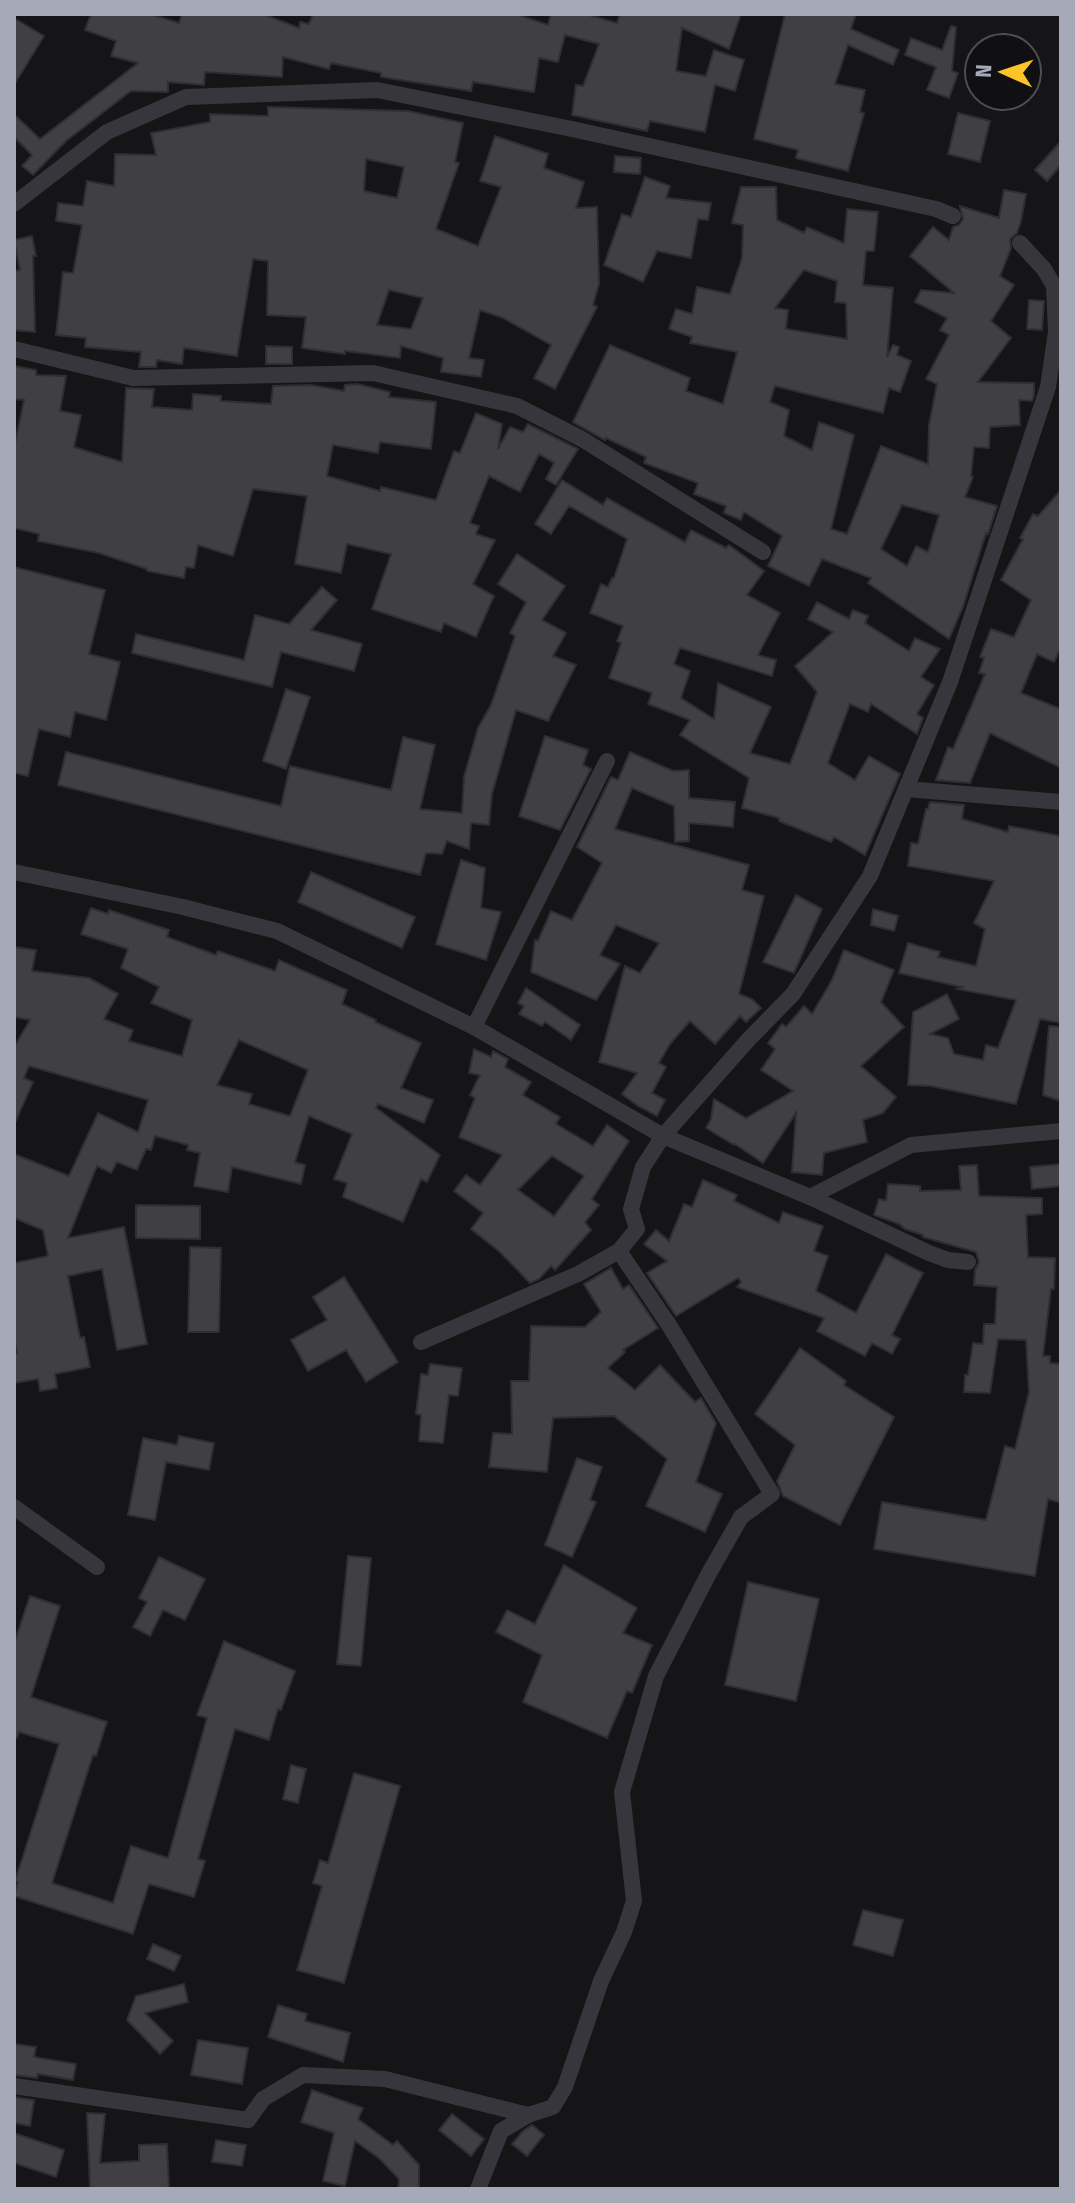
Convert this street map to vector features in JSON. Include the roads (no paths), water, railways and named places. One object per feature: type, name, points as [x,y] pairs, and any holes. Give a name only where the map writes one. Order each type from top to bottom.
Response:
[{"type":"street","points":[[14,204],[107,132],[186,97],[377,90],[572,129],[936,209],[953,216]]},
{"type":"street","points":[[421,1342],[578,1274],[619,1251],[637,1229],[631,1209],[643,1167],[663,1136],[793,994],[870,876],[950,682],[1043,401],[1059,333],[1054,286],[1044,269],[1020,243]]},
{"type":"street","points":[[14,349],[133,378],[373,373],[517,406],[582,439],[763,552]]},
{"type":"street","points":[[474,1027],[607,761]]},
{"type":"street","points":[[906,789],[1061,802]]},
{"type":"street","points":[[14,872],[183,907],[277,931],[474,1027],[663,1136],[810,1197],[929,1253],[948,1260],[968,1262]]},
{"type":"street","points":[[810,1197],[911,1145],[1061,1131]]},
{"type":"street","points":[[478,2189],[501,2131],[528,2115],[553,2107],[565,2087],[601,1981],[624,1932],[634,1901],[622,1792],[656,1676],[741,1517],[772,1494],[669,1325],[619,1251]]},
{"type":"street","points":[[14,1507],[97,1567]]},
{"type":"street","points":[[14,2086],[248,2120],[263,2099],[303,2075],[355,2077],[385,2079],[528,2115]]}]
